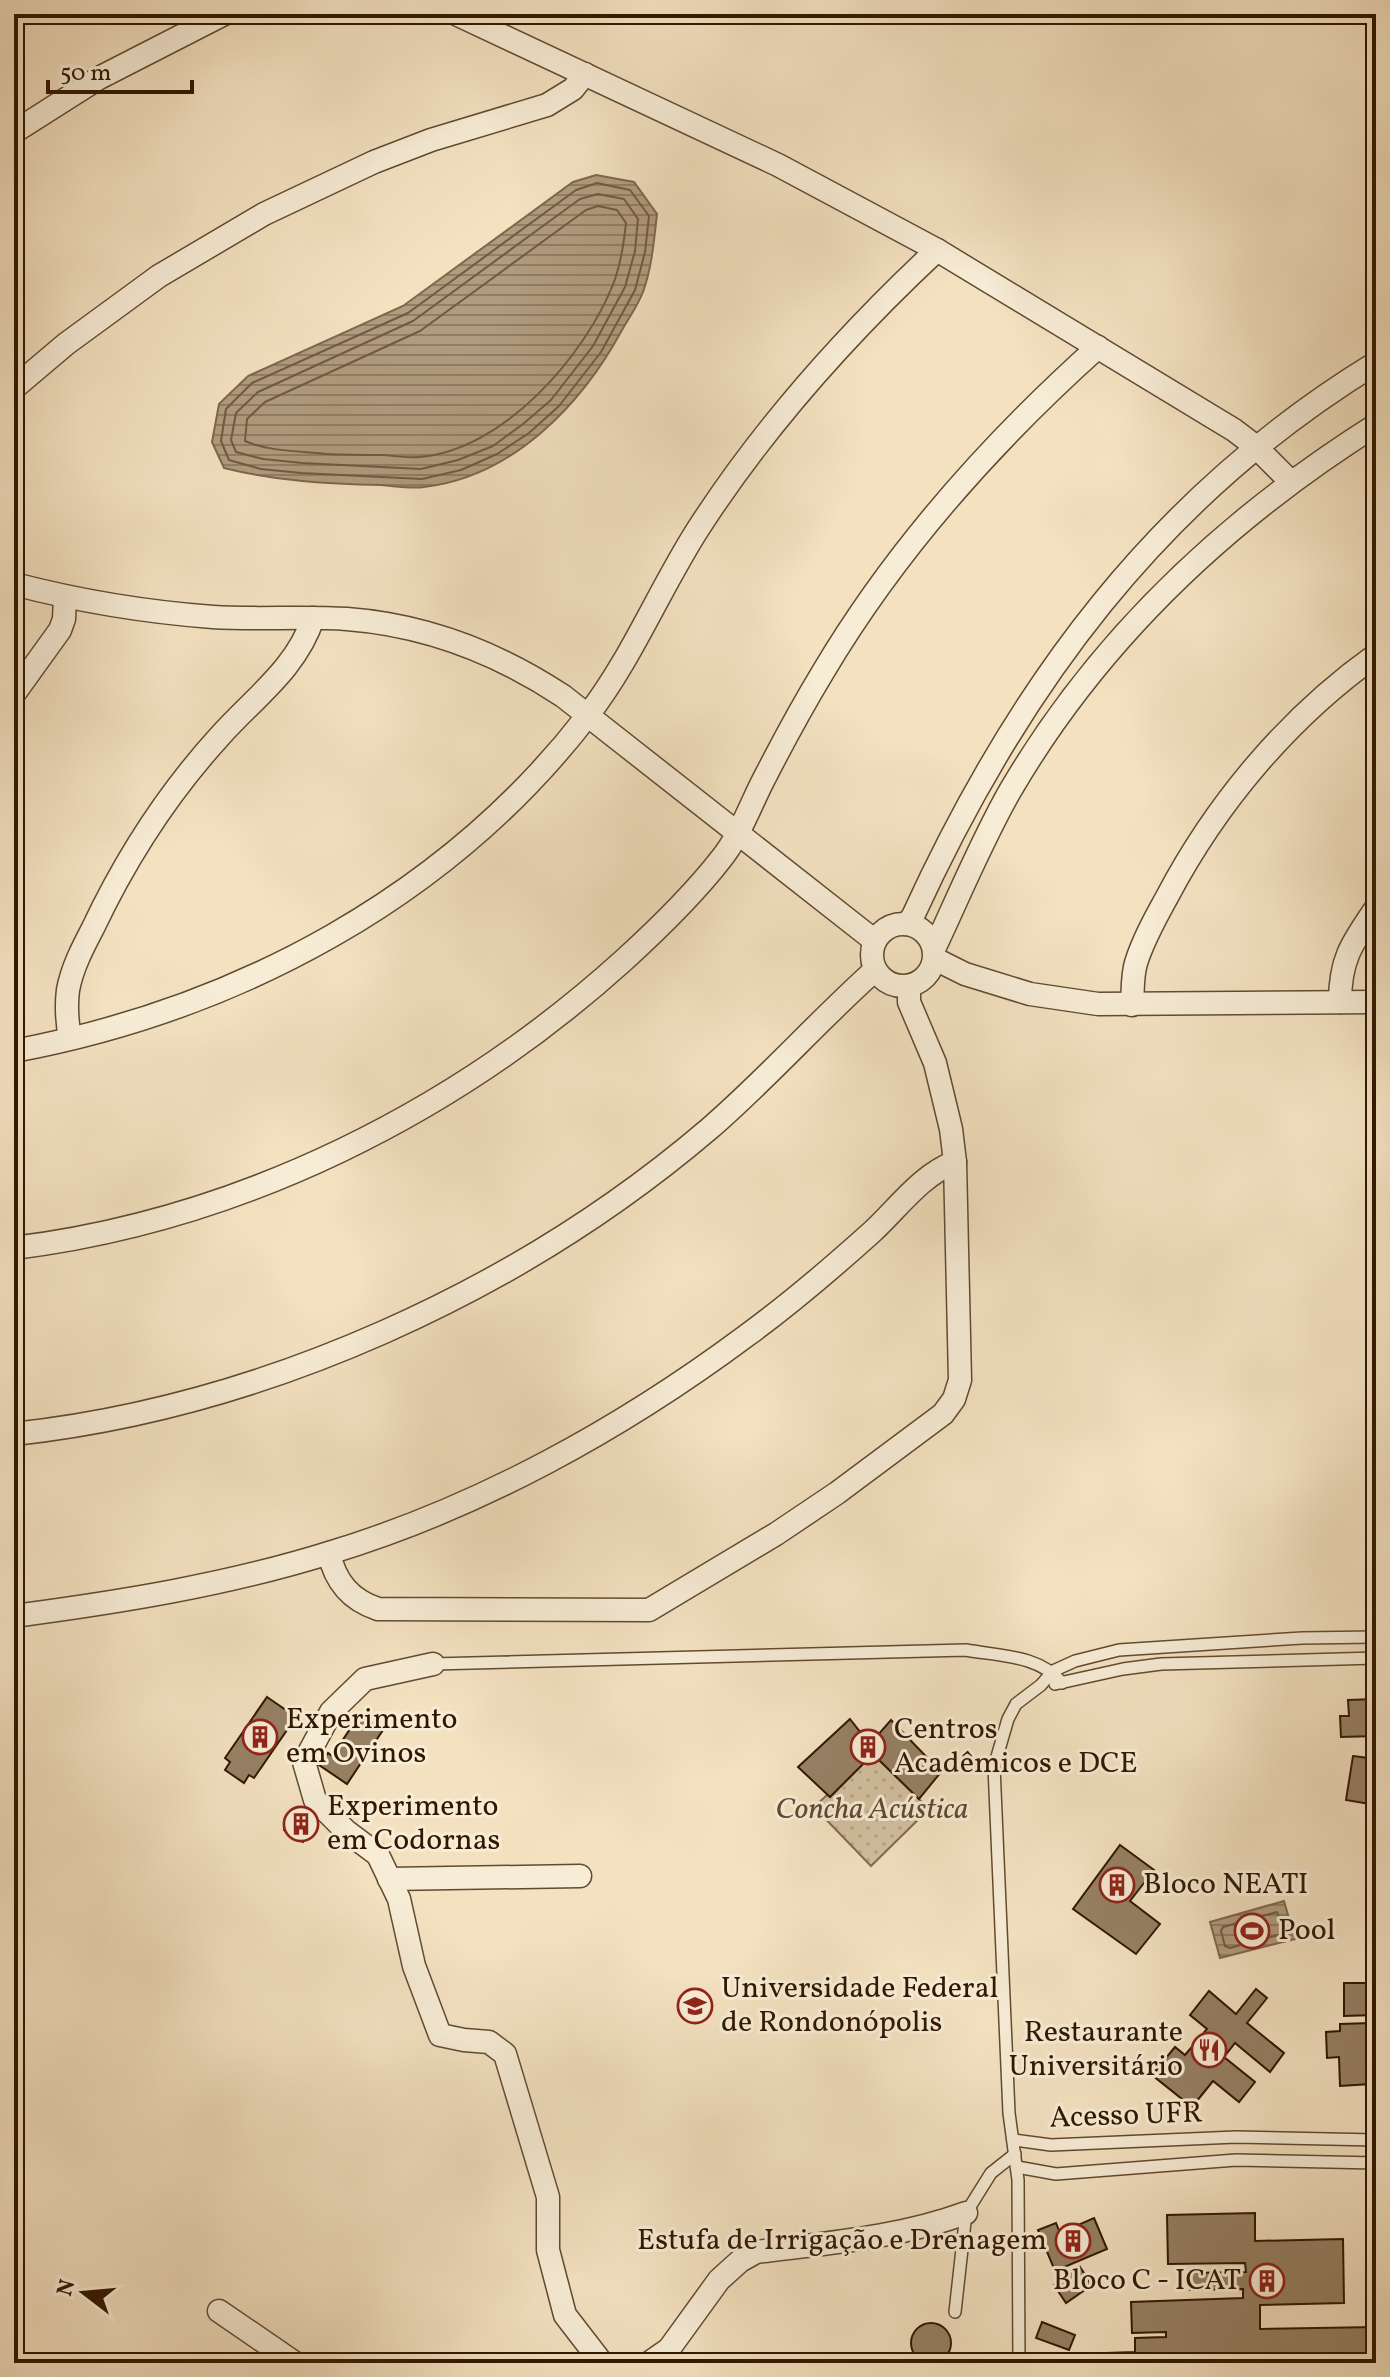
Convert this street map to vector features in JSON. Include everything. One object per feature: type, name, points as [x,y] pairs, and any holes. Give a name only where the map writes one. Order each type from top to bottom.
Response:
[{"type":"street","points":[[14,132],[99,78],[224,14]]},
{"type":"street","points":[[456,14],[778,165],[937,250],[1234,430],[1291,482]]},
{"type":"street","points":[[14,388],[66,344],[159,276],[264,214],[374,162],[431,140],[547,105],[573,89],[585,74]]},
{"type":"street","points":[[14,1051],[147,1018],[223,991],[316,946],[360,920],[444,861],[520,792],[588,715],[619,672],[643,623],[698,529],[766,433],[847,337],[937,250]]},
{"type":"street","points":[[14,1248],[80,1237],[193,1208],[302,1168],[407,1117],[506,1055],[598,983],[682,902],[721,859],[738,834],[772,763],[825,668],[895,564],[972,471],[1033,407],[1098,347]]},
{"type":"street","points":[[907,924],[970,799],[1034,694],[1069,644],[1138,560],[1195,501],[1255,446],[1376,363]]},
{"type":"street","points":[[1376,425],[1291,482],[1227,532],[1167,587],[1121,636],[1072,697],[1010,791],[964,880],[934,954],[926,977],[909,986],[889,984],[875,970],[872,961],[875,941],[888,927],[907,924],[925,932],[934,954],[965,974],[1030,994],[1098,1004],[1132,1005],[1376,1002]]},
{"type":"street","points":[[14,584],[128,608],[214,617],[313,618],[380,623],[445,638],[507,663],[537,679],[588,715],[875,941]]},
{"type":"street","points":[[14,694],[60,630],[65,597]]},
{"type":"street","points":[[70,1038],[67,1001],[71,976],[120,875],[190,771],[290,665],[304,643],[313,618]]},
{"type":"street","points":[[1132,1005],[1136,963],[1155,919],[1202,837],[1239,786],[1290,728],[1323,696],[1376,655]]},
{"type":"street","points":[[1340,1002],[1340,976],[1344,959],[1376,908]]},
{"type":"street","points":[[14,1434],[145,1411],[267,1377],[385,1331],[498,1274],[606,1207],[707,1130],[767,1077],[875,970]]},
{"type":"street","points":[[329,1553],[343,1587],[359,1602],[378,1609],[649,1610],[776,1534],[943,1414],[954,1399],[960,1380],[955,1162],[944,1095],[935,1063],[909,1002],[909,986]]},
{"type":"street","points":[[14,1616],[149,1596],[270,1569],[329,1553],[398,1528],[493,1488],[647,1404],[746,1336],[795,1299],[931,1175],[955,1162]]},
{"type":"street","points":[[433,1664],[365,1679],[331,1712],[304,1762],[315,1800],[346,1831],[378,1855],[399,1899],[414,1966],[440,2035],[489,2042],[505,2054],[548,2197],[548,2250],[565,2315],[602,2363]]},
{"type":"street","points":[[389,1879],[580,1876]]},
{"type":"street","points":[[649,2363],[669,2349],[719,2280],[740,2261],[756,2252],[873,2238],[926,2227],[966,2213]]},
{"type":"street","points":[[219,2311],[295,2363]]},
{"type":"lane","name":"Acesso UFR","points":[[1376,1637],[1302,1638],[1119,1650],[1075,1661],[1053,1671],[1041,1685],[1016,1704],[1008,1719],[994,1767],[1009,2113],[1014,2140],[1051,2145],[1236,2137],[1376,2140]]},
{"type":"lane","points":[[433,1664],[966,1650],[1032,1661],[1053,1671],[1062,1683]]},
{"type":"lane","points":[[1119,1650],[1123,1669]]},
{"type":"lane","points":[[1041,1685],[1161,1664],[1376,1658]]},
{"type":"lane","points":[[1014,2140],[1019,2363]]},
{"type":"lane","points":[[955,2312],[966,2213],[991,2173],[1015,2154]]},
{"type":"lane","name":"Acesso UFR","points":[[1017,2167],[1056,2174],[1236,2160],[1376,2163]]},
{"type":"green space","name":"Concha Acústica","points":[[868,1759],[879,1760],[929,1809],[871,1866],[814,1807],[827,1795],[830,1797]]},
{"type":"water","points":[[596,175],[634,182],[657,214],[649,273],[639,302],[606,358],[565,410],[541,432],[487,469],[424,487],[302,481],[224,468],[212,442],[219,404],[248,376],[403,306],[573,182]]},
{"type":"water","name":"Pool","points":[[1284,1901],[1295,1939],[1220,1958],[1210,1922]]},
{"type":"building","name":"Experimento em Ovinos","points":[[267,1697],[296,1717],[254,1778],[249,1775],[244,1783],[225,1770],[230,1762],[225,1758]]},
{"type":"building","points":[[1376,1699],[1376,1736],[1341,1737],[1340,1716],[1349,1716],[1348,1700]]},
{"type":"building","points":[[360,1714],[383,1730],[347,1784],[319,1765],[328,1753],[332,1756]]},
{"type":"building","name":"Centros Acadêmicos e DCE","points":[[850,1719],[861,1733],[878,1735],[891,1720],[941,1772],[919,1799],[879,1760],[868,1759],[830,1797],[798,1767]]},
{"type":"building","points":[[1353,1756],[1376,1759],[1376,1805],[1346,1800]]},
{"type":"building","name":"Experimento em Codornas","points":[[299,1807],[318,1819],[303,1842],[284,1830]]},
{"type":"building","name":"Bloco NEATI","points":[[1120,1845],[1154,1870],[1130,1901],[1160,1924],[1136,1954],[1073,1909]]},
{"type":"building","points":[[1344,1983],[1374,1983],[1375,2015],[1344,2016]]},
{"type":"building","name":"Restaurante Universitário","points":[[1256,1989],[1267,1998],[1247,2023],[1284,2053],[1270,2072],[1235,2043],[1224,2057],[1255,2082],[1239,2102],[1213,2081],[1192,2107],[1152,2075],[1175,2047],[1185,2055],[1207,2029],[1190,2015],[1209,1991],[1236,2014]]},
{"type":"building","points":[[1370,2023],[1370,2033],[1376,2033],[1376,2057],[1370,2057],[1371,2084],[1340,2086],[1339,2057],[1327,2058],[1326,2032],[1340,2031],[1340,2024]]},
{"type":"building","name":"Bloco C - ICAT","points":[[1255,2213],[1255,2241],[1343,2239],[1344,2303],[1260,2305],[1260,2329],[1376,2327],[1376,2363],[1108,2363],[1107,2353],[1135,2352],[1135,2338],[1166,2337],[1166,2332],[1132,2333],[1131,2302],[1243,2298],[1243,2289],[1190,2290],[1190,2273],[1246,2272],[1245,2263],[1168,2264],[1167,2215]]},
{"type":"building","name":"Estufa de Irrigação e Drenagem","points":[[1094,2218],[1107,2249],[1055,2271],[1038,2230],[1056,2223],[1060,2233]]},
{"type":"building","points":[[1080,2267],[1092,2285],[1066,2303],[1054,2285]]},
{"type":"building","points":[[1042,2322],[1075,2335],[1069,2350],[1036,2338]]},
{"type":"building","points":[[931,2323],[945,2329],[951,2343],[945,2357],[931,2363],[917,2357],[911,2343],[917,2329]]},
{"type":"place","name":"Experimento em Ovinos","points":[[260,1737]]},
{"type":"place","name":"Centros Acadêmicos e DCE","points":[[868,1747]]},
{"type":"place","name":"Experimento em Codornas","points":[[301,1824]]},
{"type":"place","name":"Bloco NEATI","points":[[1117,1885]]},
{"type":"place","name":"Pool","points":[[1252,1931]]},
{"type":"place","name":"Universidade Federal de Rondonópolis","points":[[695,2006]]},
{"type":"place","name":"Restaurante Universitário","points":[[1209,2050]]},
{"type":"place","name":"Estufa de Irrigação e Drenagem","points":[[1073,2241]]},
{"type":"place","name":"Bloco C - ICAT","points":[[1267,2281]]}]
